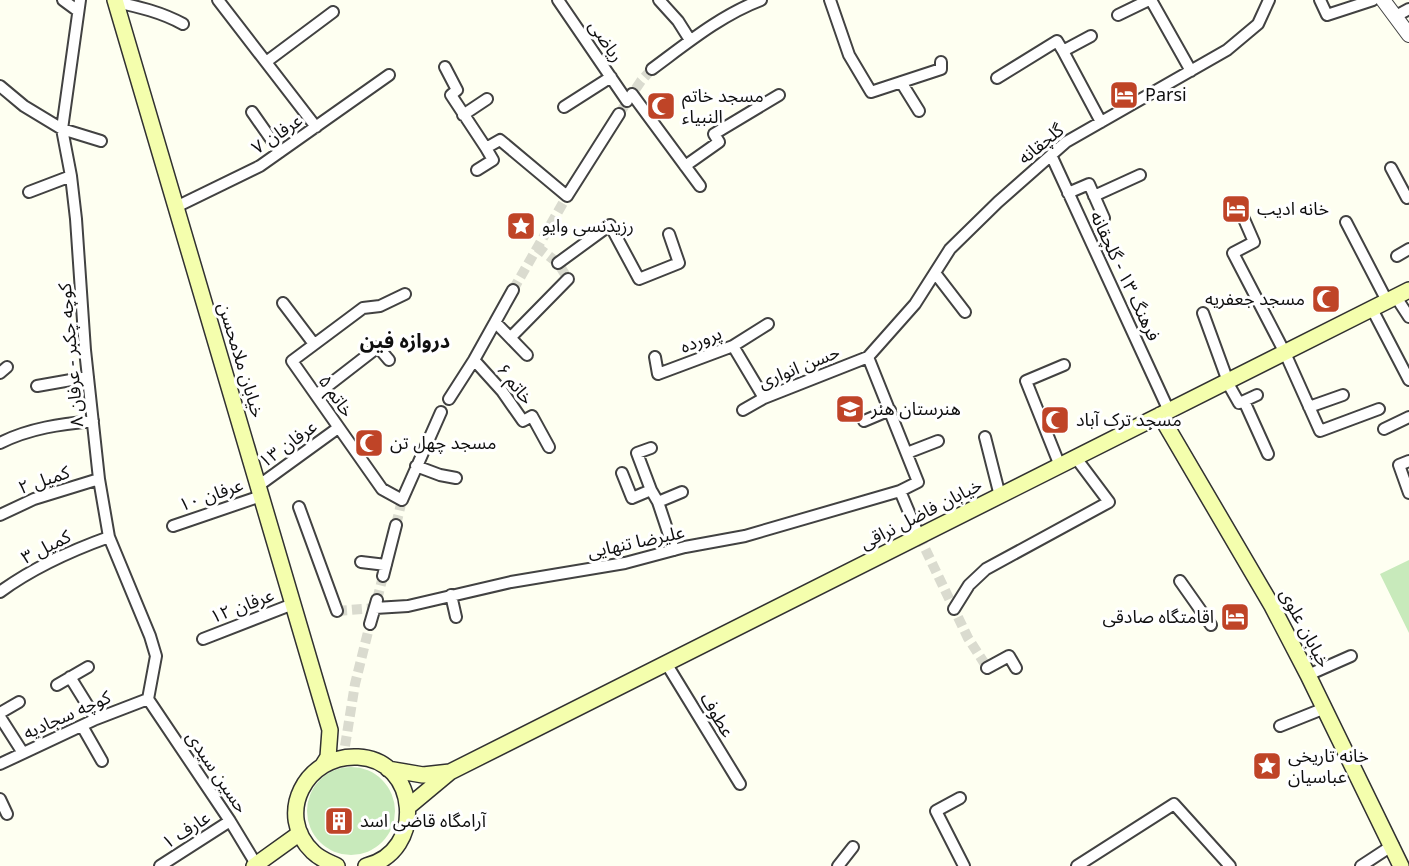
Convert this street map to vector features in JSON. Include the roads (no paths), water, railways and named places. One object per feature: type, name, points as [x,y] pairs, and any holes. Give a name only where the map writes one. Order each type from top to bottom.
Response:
[{"type":"main road","name":"خیابان ملامحسن","points":[[115,1],[330,730]]},
{"type":"main road","name":"خیابان فاضل نراقی","points":[[450,772],[1397,296]]},
{"type":"main road","name":"خیابان علوی","points":[[1164,413],[1308,675],[1393,845],[1401,866]]},
{"type":"main road","points":[[330,730],[345,746],[360,757]]},
{"type":"main road","points":[[330,730],[328,757],[323,765],[309,777],[299,794],[297,813],[300,833],[307,845],[322,859],[337,866]]},
{"type":"main road","points":[[323,765],[341,758],[360,757],[375,761],[388,769],[402,786],[408,807],[408,822],[404,836],[396,848],[378,864]]},
{"type":"main road","points":[[388,769],[423,775],[450,772]]},
{"type":"main road","points":[[408,807],[450,772]]},
{"type":"main road","points":[[255,865],[300,833]]},
{"type":"main road","points":[[306,866],[322,859]]},
{"type":"street","points":[[63,0],[80,5]]},
{"type":"street","points":[[218,0],[316,127]]},
{"type":"street","name":"ریاضی","points":[[558,0],[611,77],[630,97],[700,186]]},
{"type":"street","points":[[652,69],[690,40],[733,13],[761,0]]},
{"type":"street","points":[[830,0],[849,55],[871,92],[941,69],[942,62]]},
{"type":"street","points":[[1118,15],[1150,0],[1191,71]]},
{"type":"street","name":"گلچقانه","points":[[868,357],[915,304],[950,249],[998,202],[1066,142],[1227,51],[1258,24],[1269,0]]},
{"type":"street","points":[[1320,0],[1327,15],[1373,0]]},
{"type":"street","points":[[1383,0],[1409,35]]},
{"type":"street","points":[[115,1],[169,16],[183,24]]},
{"type":"street","points":[[661,1],[690,40]]},
{"type":"street","name":"کوچه چکبر - عرفان ۸","points":[[80,5],[62,129],[71,176],[99,479],[109,537],[156,656],[148,699]]},
{"type":"street","points":[[1396,16],[1409,9]]},
{"type":"street","points":[[266,62],[333,12]]},
{"type":"street","points":[[1063,51],[1091,36]]},
{"type":"street","points":[[997,78],[1057,42],[1101,122]]},
{"type":"street","points":[[445,67],[457,90],[451,95],[493,160],[477,170]]},
{"type":"street","name":"عرفان ۷","points":[[176,207],[239,177],[280,152],[389,75]]},
{"type":"street","points":[[564,107],[611,77]]},
{"type":"street","points":[[901,82],[919,111]]},
{"type":"street","points":[[0,86],[24,106],[62,129],[102,141]]},
{"type":"street","points":[[685,166],[719,142],[714,134],[779,95]]},
{"type":"street","points":[[463,115],[487,99]]},
{"type":"street","points":[[252,111],[280,152]]},
{"type":"street","points":[[486,148],[500,140],[567,196],[619,114]]},
{"type":"street","name":"فرهنگ ۱۳ - گلچقانه","points":[[1051,155],[1164,413]]},
{"type":"street","points":[[1390,168],[1407,198],[1409,197]]},
{"type":"street","points":[[1094,196],[1140,175]]},
{"type":"street","points":[[28,192],[71,176]]},
{"type":"street","points":[[1068,193],[1089,184],[1104,218]]},
{"type":"street","points":[[1240,210],[1254,242],[1233,253],[1285,353],[1320,431],[1379,409]]},
{"type":"street","points":[[1346,222],[1409,317]]},
{"type":"street","points":[[558,263],[610,225],[639,279],[679,263],[669,234]]},
{"type":"street","points":[[1397,256],[1409,250]]},
{"type":"street","points":[[935,273],[965,312]]},
{"type":"street","points":[[511,337],[568,279]]},
{"type":"street","points":[[449,399],[474,360],[513,290]]},
{"type":"street","points":[[283,303],[314,344],[363,308],[380,306],[405,294]]},
{"type":"street","points":[[1372,309],[1409,380]]},
{"type":"street","points":[[1203,313],[1228,381],[1239,403],[1257,395]]},
{"type":"street","points":[[495,322],[527,355]]},
{"type":"street","name":"پرورده","points":[[655,357],[658,374],[733,346],[768,324]]},
{"type":"street","name":"خاتم ۵","points":[[314,344],[292,361],[382,489],[402,500],[416,466]]},
{"type":"street","points":[[733,346],[764,398]]},
{"type":"street","points":[[316,395],[378,347],[389,360]]},
{"type":"street","points":[[868,357],[918,482],[900,491],[919,536]]},
{"type":"street","name":"حسن انواری","points":[[742,410],[764,398],[868,357]]},
{"type":"street","name":"خاتم ۶","points":[[474,360],[502,391],[523,421],[532,416],[549,447]]},
{"type":"street","points":[[1060,466],[1026,381],[1064,365]]},
{"type":"street","points":[[37,386],[88,377]]},
{"type":"street","points":[[1309,407],[1342,395]]},
{"type":"street","points":[[1244,401],[1268,454]]},
{"type":"street","points":[[864,421],[890,410]]},
{"type":"street","points":[[441,412],[416,466],[456,478]]},
{"type":"street","points":[[1384,429],[1409,417]]},
{"type":"street","points":[[0,443],[29,431],[53,425],[93,421]]},
{"type":"street","name":"عرفان ۱۳","points":[[259,491],[338,428]]},
{"type":"street","points":[[985,437],[1000,496]]},
{"type":"street","points":[[907,453],[938,441]]},
{"type":"street","points":[[651,448],[638,453],[674,550]]},
{"type":"street","points":[[954,609],[969,585],[986,569],[1108,502],[1076,458]]},
{"type":"street","points":[[1409,461],[1399,465],[1409,493]]},
{"type":"street","points":[[622,473],[632,498],[651,490]]},
{"type":"street","name":"کمیل ۲","points":[[0,515],[34,499],[99,479]]},
{"type":"street","name":"عرفان ۱۰","points":[[173,526],[259,491]]},
{"type":"street","name":"علیرضا تنهایی","points":[[370,624],[376,604],[408,606],[511,582],[625,563],[674,550],[745,536],[900,491]]},
{"type":"street","points":[[658,502],[682,492]]},
{"type":"street","points":[[299,507],[337,611]]},
{"type":"street","points":[[361,562],[385,571],[396,525]]},
{"type":"street","name":"کمیل ۳","points":[[0,592],[50,560],[109,537]]},
{"type":"street","points":[[1180,580],[1210,625]]},
{"type":"street","points":[[451,595],[456,617]]},
{"type":"street","name":"عرفان ۱۲","points":[[203,639],[293,604]]},
{"type":"street","points":[[987,668],[1009,656],[1016,668]]},
{"type":"street","points":[[1308,675],[1351,656]]},
{"type":"street","name":"عطوف","points":[[666,663],[740,784]]},
{"type":"street","points":[[57,685],[88,667]]},
{"type":"street","points":[[70,677],[96,719]]},
{"type":"street","name":"کوچه سجادیه","points":[[0,764],[96,719],[148,699]]},
{"type":"street","name":"حسین سیدی","points":[[148,699],[230,821],[255,865]]},
{"type":"street","points":[[19,702],[0,715],[23,753]]},
{"type":"street","points":[[1280,726],[1325,708]]},
{"type":"street","points":[[82,726],[102,761]]},
{"type":"street","points":[[960,798],[936,811],[964,866]]},
{"type":"street","points":[[0,799],[7,814]]},
{"type":"street","points":[[1077,866],[1174,804],[1230,866]]},
{"type":"street","name":"عارف ۱","points":[[160,866],[230,821]]},
{"type":"street","points":[[1361,866],[1393,845]]},
{"type":"street","points":[[838,866],[853,847]]},
{"type":"tunnel","points":[[619,114],[652,69]]},
{"type":"tunnel","points":[[513,290],[567,196]]},
{"type":"tunnel","points":[[537,247],[558,263],[568,279]]},
{"type":"tunnel","points":[[396,525],[402,500]]},
{"type":"tunnel","points":[[919,536],[968,638],[990,672]]},
{"type":"tunnel","points":[[377,600],[383,576]]},
{"type":"tunnel","points":[[337,611],[375,608]]},
{"type":"tunnel","points":[[345,746],[355,684],[370,624]]},
{"type":"place","name":"Parsi","points":[[1124,95]]},
{"type":"place","name":"مسجد خاتم النبیاء","points":[[661,106]]},
{"type":"place","name":"خانه ادیب","points":[[1236,209]]},
{"type":"place","name":"رزیدنسی وایو","points":[[521,226]]},
{"type":"place","name":"مسجد جعفریه","points":[[1326,299]]},
{"type":"place","name":"هنرستان هنر","points":[[850,409]]},
{"type":"place","name":"مسجد ترک آباد","points":[[1055,420]]},
{"type":"place","name":"مسجد چهل تن","points":[[369,443]]},
{"type":"place","name":"اقامتگاه صادقی","points":[[1235,617]]},
{"type":"place","name":"خانه تاریخی عباسیان","points":[[1267,766]]},
{"type":"place","name":"آرامگاه قاضی اسد","points":[[339,821]]},
{"type":"district","name":"دروازه فین","points":[[405,342]]}]
